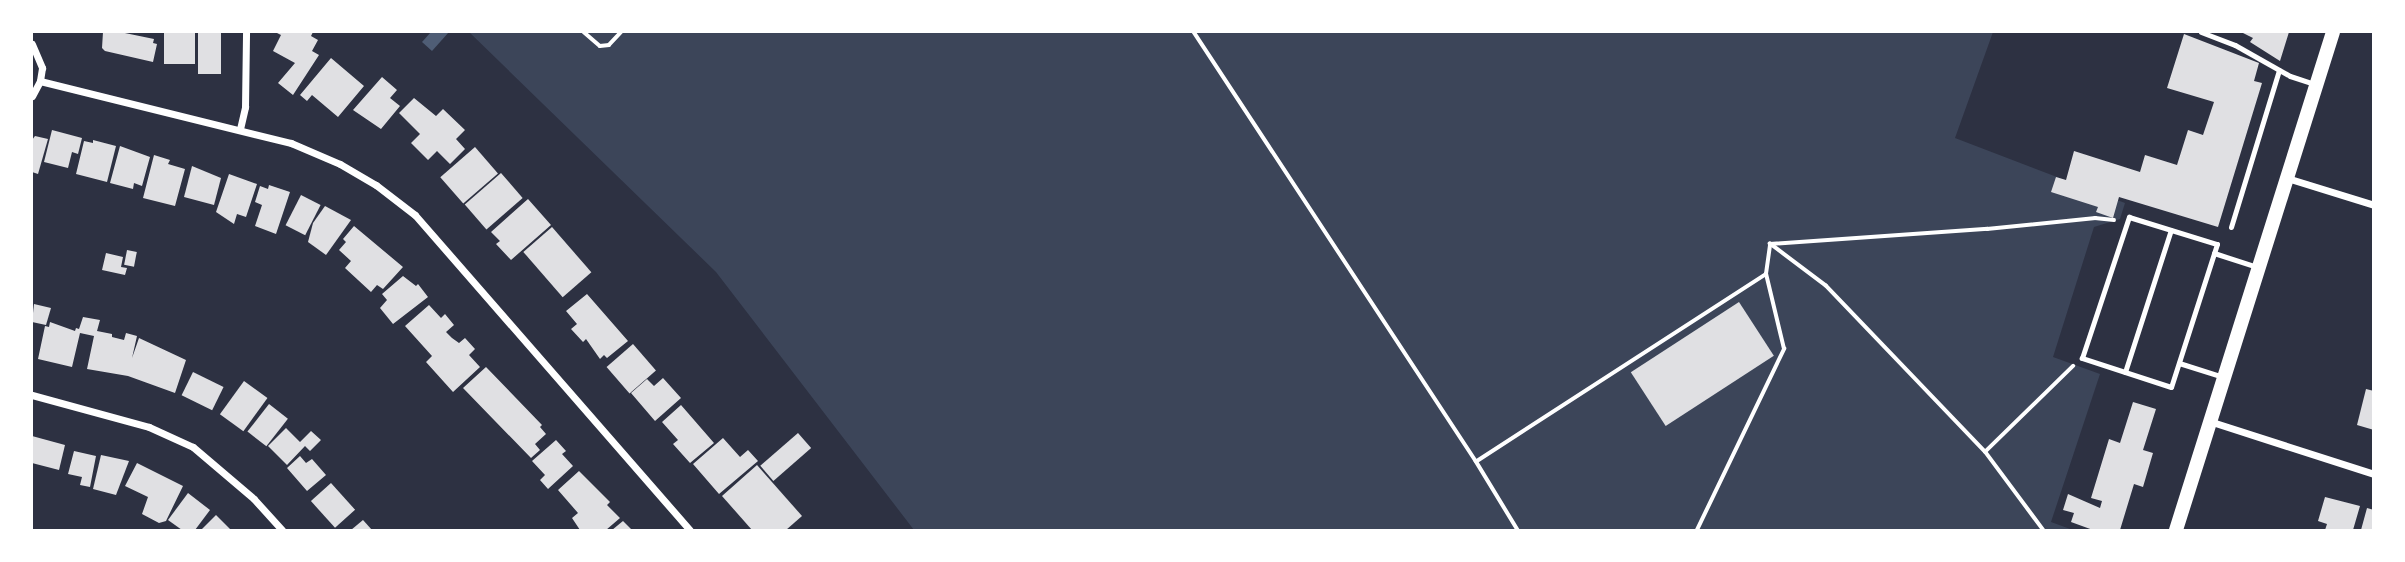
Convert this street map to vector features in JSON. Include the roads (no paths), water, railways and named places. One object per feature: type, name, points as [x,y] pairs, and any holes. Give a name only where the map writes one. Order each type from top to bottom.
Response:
[{"type":"main road","points":[[2176,530],[2208,421],[2333,32]]},
{"type":"street","points":[[240,129],[245,107],[246,32]]},
{"type":"street","points":[[32,44],[42,68],[40,81],[32,96]]},
{"type":"street","points":[[40,81],[291,143],[340,164],[376,185],[415,215],[690,530]]},
{"type":"street","points":[[2287,178],[2374,205]]},
{"type":"street","points":[[32,396],[149,427],[193,447],[254,499],[282,530]]},
{"type":"street","points":[[2208,421],[2374,474]]},
{"type":"lane","points":[[2201,32],[2235,45],[2279,71],[2316,85]]},
{"type":"lane","points":[[2231,227],[2279,71]]},
{"type":"lane","points":[[2129,217],[2171,230],[2217,244],[2172,387],[2082,358],[2129,217]]},
{"type":"lane","points":[[2125,372],[2171,230]]},
{"type":"lane","points":[[2214,253],[2259,267]]},
{"type":"lane","points":[[2179,363],[2223,377]]}]
